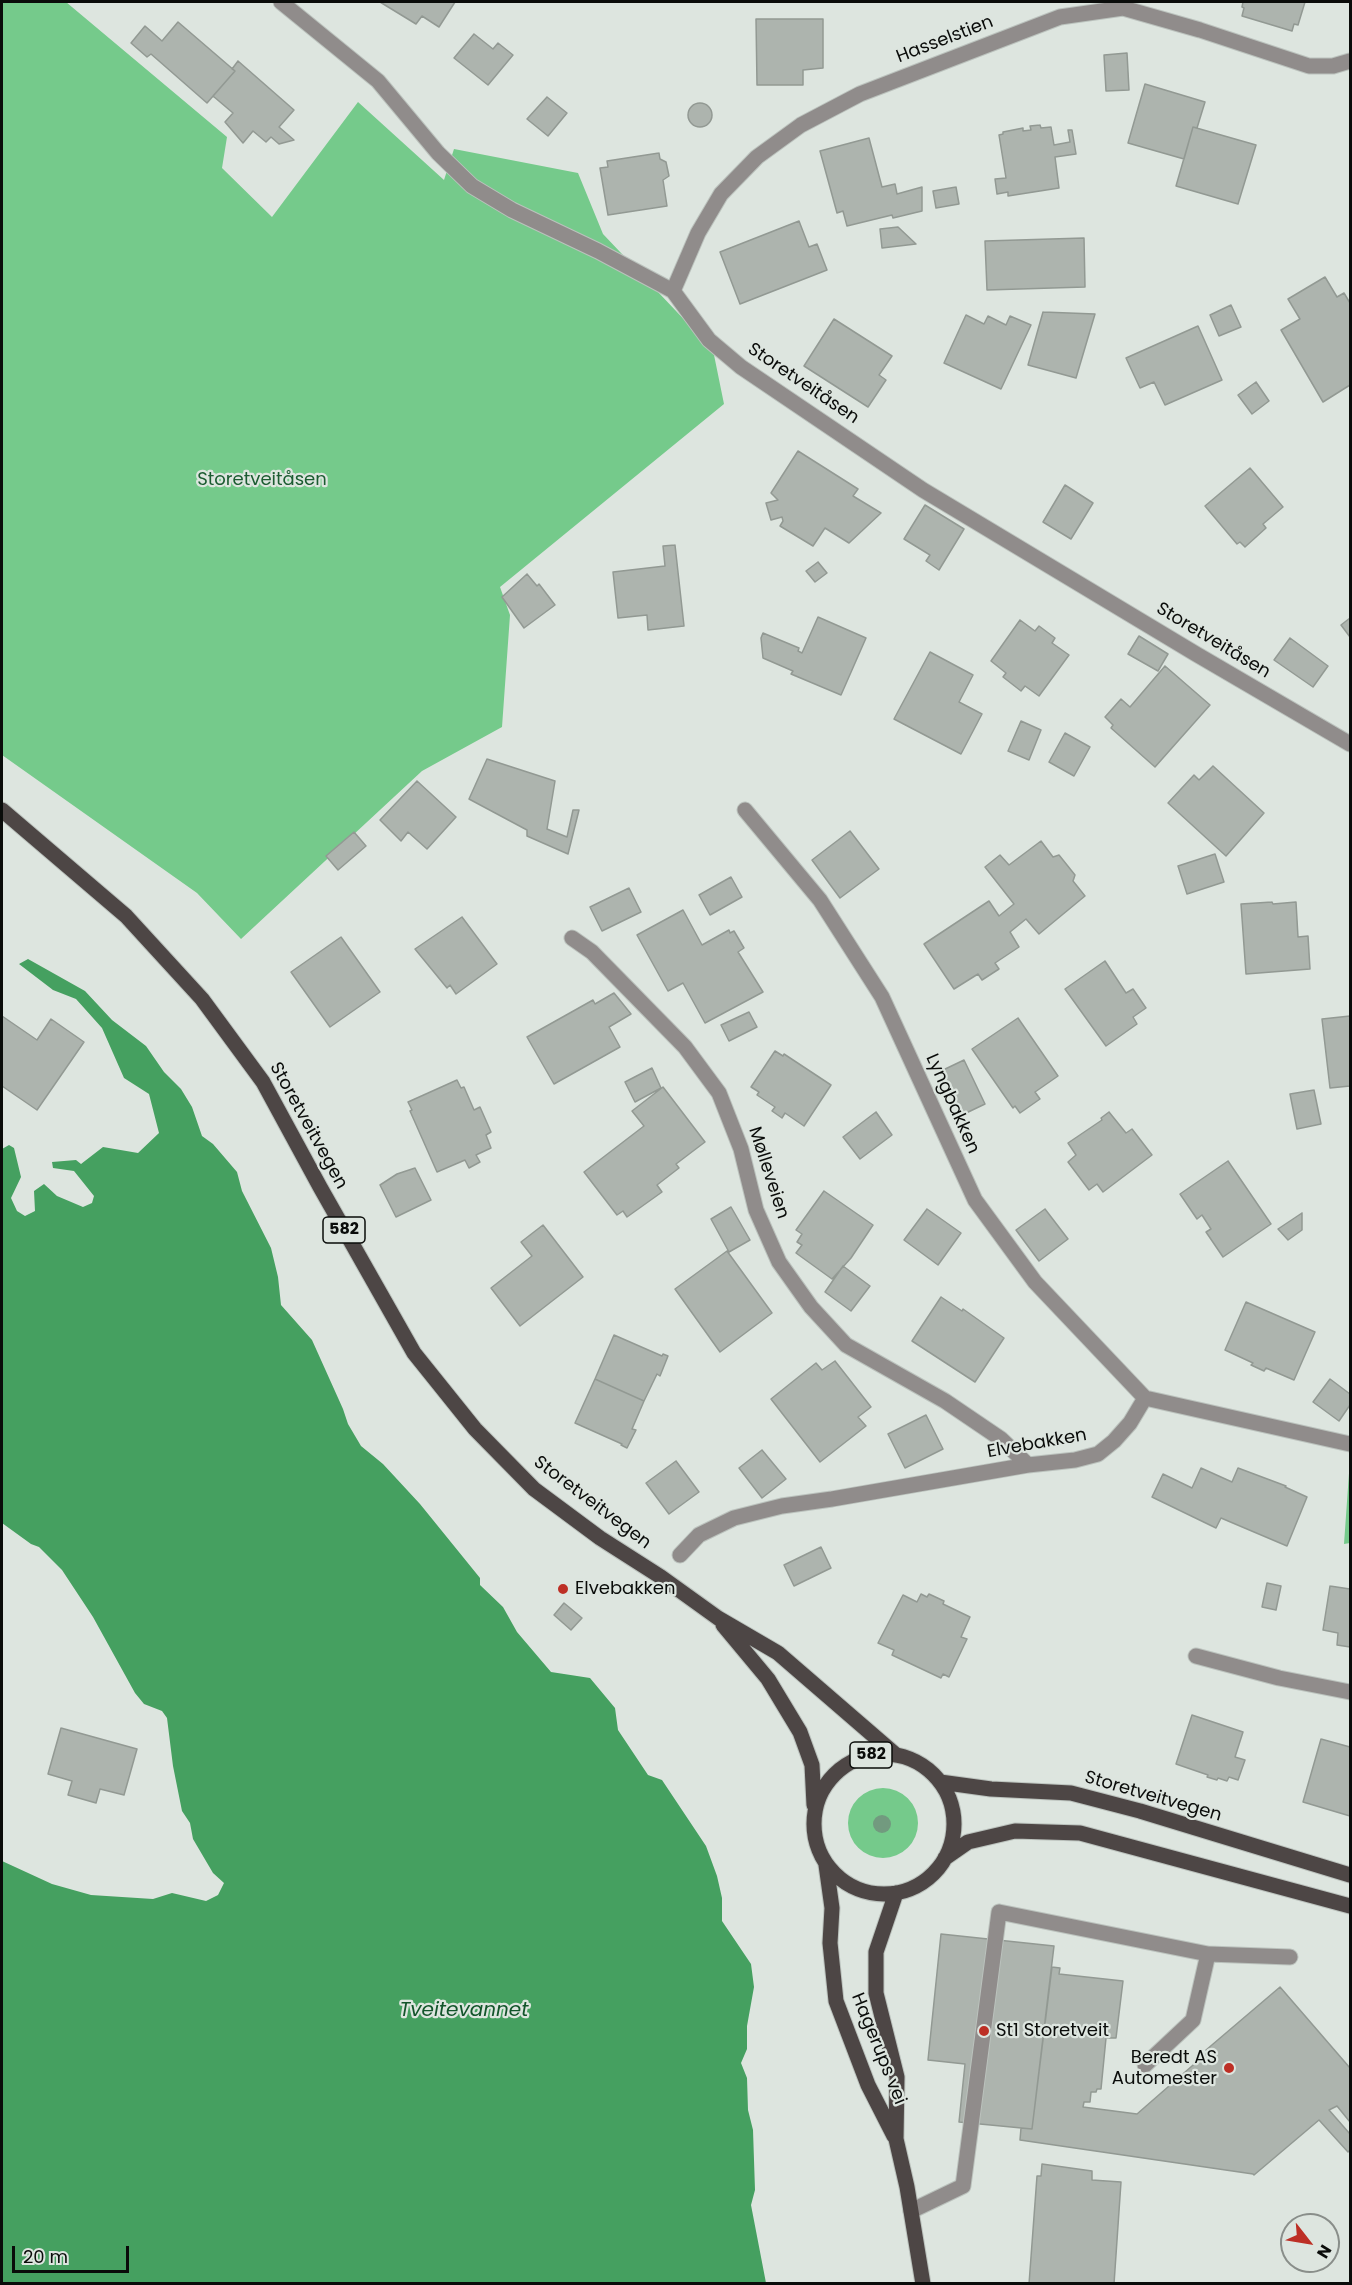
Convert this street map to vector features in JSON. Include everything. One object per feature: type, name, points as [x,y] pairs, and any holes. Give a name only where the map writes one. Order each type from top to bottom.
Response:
[{"type":"main road","name":"Storetveitvegen","points":[[2,810],[126,916],[202,999],[263,1082],[414,1353],[475,1429],[534,1489],[600,1538],[661,1577],[718,1618],[777,1653],[896,1755]]},
{"type":"main road","name":"Storetveitvegen","points":[[718,1618],[768,1679],[800,1732],[812,1765],[814,1813]]},
{"type":"main road","name":"582","points":[[873,1755],[896,1755],[920,1764],[940,1782],[950,1800],[954,1819],[952,1839],[945,1858],[932,1875],[915,1887],[896,1893],[876,1894],[857,1889],[840,1879],[826,1865],[818,1848],[814,1831],[814,1813],[821,1792],[834,1774],[853,1761],[873,1755]]},
{"type":"main road","name":"Storetveitvegen","points":[[940,1782],[991,1789],[1071,1793],[1140,1811],[1350,1875]]},
{"type":"main road","name":"582","points":[[945,1858],[968,1842],[1015,1831],[1080,1833],[1350,1906]]},
{"type":"main road","name":"Hagerups vei","points":[[826,1865],[831,1908],[830,1943],[836,2001],[868,2085],[896,2139]]},
{"type":"main road","name":"Hagerups vei","points":[[896,1893],[876,1952],[876,1993],[897,2076],[896,2139],[923,2283]]},
{"type":"street","name":"Storetveitåsen","points":[[281,2],[378,81],[438,153],[472,186],[512,210],[598,251],[673,291],[709,340],[741,367],[923,490],[1350,744]]},
{"type":"street","name":"Hasselstien","points":[[673,291],[698,233],[720,194],[757,157],[801,125],[860,94],[1060,17],[1124,8],[1309,66],[1333,66],[1350,61]]},
{"type":"street","name":"Lyngbakken","points":[[745,810],[820,900],[882,997],[975,1200],[1035,1282],[1145,1398]]},
{"type":"street","name":"Mølleveien","points":[[572,938],[592,952],[685,1047],[719,1093],[741,1149],[756,1210],[779,1262],[810,1307],[846,1345],[945,1401],[1001,1439],[1028,1465]]},
{"type":"street","points":[[1145,1398],[1350,1444]]},
{"type":"street","name":"Elvebakken","points":[[680,1555],[699,1535],[734,1518],[782,1506],[1028,1465],[1075,1460],[1098,1454],[1114,1441],[1130,1422],[1145,1398]]},
{"type":"street","points":[[1196,1656],[1279,1678],[1350,1692]]},
{"type":"street","points":[[911,2211],[963,2186],[999,1912],[1208,1954],[1290,1957]]},
{"type":"street","points":[[1145,2065],[1193,2020],[1208,1954]]},
{"type":"green space","name":"Storetveitåsen","points":[[2,2],[66,2],[227,137],[222,168],[272,217],[358,102],[444,180],[454,149],[578,173],[603,234],[713,350],[724,404],[500,587],[510,615],[502,727],[422,771],[241,939],[197,893],[2,755]]},
{"type":"green space","points":[[1350,1459],[1350,1543],[1344,1544]]},
{"type":"green space","points":[[883,1788],[896,1791],[908,1798],[915,1810],[918,1823],[915,1836],[908,1848],[896,1855],[883,1858],[870,1855],[858,1848],[851,1836],[848,1823],[851,1810],[858,1798],[870,1791]]},
{"type":"water","name":"Tveitevannet","points":[[28,959],[85,991],[112,1020],[146,1046],[164,1072],[181,1089],[192,1107],[202,1136],[213,1144],[237,1172],[242,1191],[271,1248],[278,1277],[281,1305],[312,1340],[348,1424],[361,1446],[383,1464],[420,1504],[480,1578],[480,1585],[503,1607],[517,1632],[551,1672],[590,1678],[615,1708],[618,1730],[648,1775],[662,1780],[706,1846],[722,1898],[722,1921],[751,1964],[754,1987],[747,2026],[747,2049],[741,2063],[747,2078],[748,2110],[753,2130],[755,2190],[751,2205],[766,2283],[2,2283],[2,1861],[52,1884],[91,1895],[153,1899],[172,1893],[206,1901],[218,1895],[224,1883],[213,1873],[193,1839],[190,1823],[182,1811],[167,1718],[162,1711],[144,1704],[135,1693],[93,1617],[62,1570],[39,1547],[31,1544],[2,1523],[2,1149],[9,1145],[14,1148],[21,1177],[11,1198],[17,1211],[25,1216],[35,1211],[34,1191],[44,1184],[57,1196],[83,1207],[92,1203],[94,1196],[74,1171],[53,1168],[52,1162],[76,1160],[81,1164],[103,1147],[138,1153],[159,1133],[149,1094],[124,1078],[102,1028],[76,999],[53,990],[19,964]]},
{"type":"building","points":[[380,2],[455,2],[439,27],[422,16],[416,24]]},
{"type":"building","points":[[1243,2],[1305,2],[1298,25],[1294,24],[1292,31],[1242,16]]},
{"type":"building","points":[[756,19],[823,19],[823,68],[803,70],[803,85],[757,85]]},
{"type":"building","points":[[178,22],[235,71],[207,103],[151,54],[147,57],[131,43],[145,26],[162,41]]},
{"type":"building","points":[[474,34],[493,49],[498,43],[513,55],[488,85],[454,58]]},
{"type":"building","points":[[1127,53],[1129,90],[1106,91],[1104,55]]},
{"type":"building","points":[[238,61],[294,110],[279,127],[294,140],[279,144],[271,137],[266,142],[253,131],[243,143],[225,122],[233,113],[213,96],[235,71],[232,69]]},
{"type":"building","points":[[1145,84],[1205,102],[1197,128],[1193,127],[1184,159],[1128,143]]},
{"type":"building","points":[[547,97],[567,113],[548,136],[527,119]]},
{"type":"building","points":[[700,103],[708,107],[712,115],[708,123],[700,127],[692,123],[688,115],[692,107]]},
{"type":"building","points":[[1040,125],[1041,128],[1051,127],[1054,145],[1070,142],[1068,130],[1072,130],[1076,154],[1055,157],[1059,188],[1008,196],[1008,192],[997,194],[995,179],[1006,178],[999,135],[1023,128],[1023,131],[1031,130],[1030,126]]},
{"type":"building","points":[[1193,127],[1256,145],[1238,204],[1176,186]]},
{"type":"building","points":[[869,138],[882,187],[895,184],[897,194],[922,187],[922,211],[893,218],[892,215],[847,226],[843,211],[837,213],[820,151]]},
{"type":"building","points":[[659,153],[660,159],[666,162],[669,176],[663,180],[667,206],[608,215],[600,168],[608,167],[607,161]]},
{"type":"building","points":[[956,187],[959,204],[936,208],[933,191]]},
{"type":"building","points":[[799,221],[809,247],[817,244],[827,270],[740,304],[720,252]]},
{"type":"building","points":[[898,227],[916,244],[882,248],[880,229]]},
{"type":"building","points":[[1084,238],[1085,287],[987,290],[985,241]]},
{"type":"building","points":[[1325,277],[1337,297],[1344,293],[1350,303],[1350,385],[1323,402],[1281,330],[1300,319],[1288,299]]},
{"type":"building","points":[[1231,305],[1241,327],[1219,336],[1210,315]]},
{"type":"building","points":[[1043,312],[1095,314],[1076,378],[1028,365]]},
{"type":"building","points":[[966,315],[984,324],[988,316],[1006,325],[1010,316],[1031,325],[1001,389],[944,363]]},
{"type":"building","points":[[834,319],[892,356],[879,375],[886,380],[868,407],[804,366]]},
{"type":"building","points":[[1198,326],[1222,380],[1165,405],[1154,382],[1140,388],[1126,358]]},
{"type":"building","points":[[1256,382],[1269,401],[1252,414],[1238,395]]},
{"type":"building","points":[[798,451],[858,489],[853,496],[881,513],[849,543],[825,528],[813,546],[780,526],[783,521],[782,517],[771,520],[766,503],[778,500],[771,493]]},
{"type":"building","points":[[1250,468],[1283,507],[1263,524],[1266,528],[1245,547],[1240,542],[1237,544],[1205,506]]},
{"type":"building","points":[[1065,485],[1093,503],[1071,539],[1043,522]]},
{"type":"building","points":[[925,505],[964,529],[939,570],[926,561],[930,555],[904,539]]},
{"type":"building","points":[[675,545],[684,626],[648,630],[647,615],[618,618],[613,572],[665,566],[663,546]]},
{"type":"building","points":[[818,562],[827,573],[815,582],[806,571]]},
{"type":"building","points":[[527,574],[537,586],[539,584],[555,605],[524,628],[502,597]]},
{"type":"building","points":[[818,617],[866,638],[841,695],[791,674],[793,671],[763,658],[761,638],[763,633],[799,648],[798,651],[802,653]]},
{"type":"building","points":[[1350,618],[1350,637],[1341,625]]},
{"type":"building","points":[[1020,620],[1035,631],[1039,626],[1055,638],[1052,643],[1069,655],[1039,696],[1025,686],[1021,691],[1003,677],[1006,673],[991,661]]},
{"type":"building","points":[[1139,636],[1168,654],[1158,671],[1128,654]]},
{"type":"building","points":[[1290,638],[1328,666],[1313,687],[1274,660]]},
{"type":"building","points":[[930,652],[973,675],[959,702],[982,714],[961,754],[894,719]]},
{"type":"building","points":[[1165,666],[1210,705],[1155,767],[1111,728],[1113,725],[1105,717],[1121,699],[1130,707]]},
{"type":"building","points":[[1021,721],[1041,730],[1029,760],[1008,751]]},
{"type":"building","points":[[1065,733],[1090,747],[1074,776],[1049,762]]},
{"type":"building","points":[[487,759],[555,781],[547,829],[567,837],[573,810],[579,810],[568,854],[527,836],[527,830],[469,799]]},
{"type":"building","points":[[1213,766],[1264,813],[1226,856],[1168,803],[1194,775],[1199,780]]},
{"type":"building","points":[[417,781],[456,817],[427,849],[408,832],[401,841],[380,820]]},
{"type":"building","points":[[850,831],[879,869],[840,898],[812,860]]},
{"type":"building","points":[[354,832],[366,846],[338,870],[326,856]]},
{"type":"building","points":[[1041,841],[1053,857],[1059,855],[1075,875],[1073,881],[1085,896],[1039,934],[1026,919],[1010,932],[1019,947],[995,963],[999,969],[982,980],[978,974],[954,989],[924,944],[989,901],[999,916],[1014,904],[985,867],[1000,855],[1009,865]]},
{"type":"building","points":[[1215,854],[1224,882],[1187,894],[1178,866]]},
{"type":"building","points":[[731,877],[742,897],[710,915],[699,895]]},
{"type":"building","points":[[629,888],[641,912],[602,931],[590,907]]},
{"type":"building","points":[[1272,902],[1273,904],[1296,902],[1298,937],[1308,936],[1310,969],[1246,974],[1241,904]]},
{"type":"building","points":[[683,910],[702,945],[729,930],[730,933],[734,931],[744,948],[738,952],[763,992],[705,1023],[683,983],[668,991],[637,935]]},
{"type":"building","points":[[462,917],[497,964],[456,994],[450,985],[447,988],[415,949]]},
{"type":"building","points":[[341,937],[380,992],[330,1027],[291,972]]},
{"type":"building","points":[[1105,961],[1126,993],[1133,989],[1146,1008],[1133,1017],[1137,1024],[1106,1046],[1065,989]]},
{"type":"building","points":[[614,993],[631,1014],[609,1027],[620,1047],[554,1084],[527,1037],[593,1000],[595,1004]]},
{"type":"building","points":[[749,1012],[757,1027],[729,1041],[721,1025]]},
{"type":"building","points":[[2,1016],[37,1040],[51,1019],[84,1042],[37,1110],[2,1086]]},
{"type":"building","points":[[1350,1016],[1350,1086],[1330,1088],[1322,1019]]},
{"type":"building","points":[[1018,1018],[1058,1076],[1035,1092],[1040,1099],[1020,1113],[1015,1106],[1013,1108],[972,1049]]},
{"type":"building","points":[[775,1051],[783,1056],[784,1054],[831,1085],[804,1126],[785,1113],[782,1118],[772,1111],[775,1107],[757,1095],[759,1092],[751,1087]]},
{"type":"building","points":[[964,1060],[985,1104],[962,1115],[941,1071]]},
{"type":"building","points":[[652,1068],[661,1088],[635,1102],[625,1082]]},
{"type":"building","points":[[457,1080],[461,1088],[464,1087],[474,1110],[480,1107],[491,1132],[486,1135],[491,1148],[476,1155],[480,1162],[469,1168],[465,1160],[437,1172],[408,1102]]},
{"type":"building","points":[[663,1087],[705,1142],[676,1164],[679,1168],[657,1185],[662,1192],[627,1217],[623,1211],[617,1215],[584,1172],[644,1126],[632,1111]]},
{"type":"building","points":[[1314,1090],[1321,1124],[1297,1129],[1290,1094]]},
{"type":"building","points":[[876,1112],[892,1135],[860,1159],[843,1137]]},
{"type":"building","points":[[1109,1112],[1126,1133],[1132,1129],[1152,1155],[1103,1192],[1097,1184],[1089,1190],[1068,1162],[1076,1155],[1068,1143],[1102,1120],[1101,1118]]},
{"type":"building","points":[[1228,1161],[1271,1224],[1223,1257],[1206,1232],[1211,1229],[1202,1215],[1197,1219],[1180,1194]]},
{"type":"building","points":[[415,1168],[431,1200],[396,1217],[380,1185],[397,1174]]},
{"type":"building","points":[[824,1191],[873,1225],[851,1258],[832,1279],[796,1253],[802,1245],[797,1242],[802,1234],[796,1230]]},
{"type":"building","points":[[731,1207],[750,1240],[729,1252],[711,1219]]},
{"type":"building","points":[[927,1209],[961,1233],[938,1265],[904,1240]]},
{"type":"building","points":[[1045,1209],[1068,1239],[1039,1261],[1016,1230]]},
{"type":"building","points":[[1302,1213],[1302,1230],[1288,1240],[1278,1229]]},
{"type":"building","points":[[543,1225],[583,1277],[520,1326],[491,1288],[532,1256],[521,1242]]},
{"type":"building","points":[[727,1251],[772,1313],[720,1352],[675,1289]]},
{"type":"building","points":[[843,1266],[870,1286],[851,1311],[825,1292]]},
{"type":"building","points":[[941,1297],[962,1311],[963,1309],[1004,1338],[975,1382],[912,1341]]},
{"type":"building","points":[[1246,1302],[1315,1332],[1294,1380],[1266,1368],[1264,1371],[1251,1365],[1253,1363],[1225,1350]]},
{"type":"building","points":[[614,1335],[662,1356],[663,1354],[668,1356],[660,1376],[657,1374],[644,1401],[595,1379]]},
{"type":"building","points":[[835,1361],[871,1407],[858,1417],[866,1426],[820,1462],[771,1399],[816,1363],[822,1370]]},
{"type":"building","points":[[595,1379],[644,1401],[632,1429],[636,1430],[627,1448],[575,1423]]},
{"type":"building","points":[[1330,1379],[1350,1394],[1350,1405],[1339,1421],[1313,1402]]},
{"type":"building","points":[[926,1415],[943,1449],[905,1468],[888,1434]]},
{"type":"building","points":[[762,1450],[786,1479],[762,1498],[739,1468]]},
{"type":"building","points":[[676,1461],[699,1492],[669,1514],[646,1483]]},
{"type":"building","points":[[1201,1468],[1232,1482],[1238,1468],[1286,1486],[1307,1497],[1287,1546],[1221,1518],[1216,1528],[1152,1497],[1163,1474],[1192,1488]]},
{"type":"building","points":[[821,1547],[831,1568],[794,1586],[784,1565]]},
{"type":"building","points":[[1267,1583],[1281,1586],[1276,1610],[1262,1607]]},
{"type":"building","points":[[1330,1586],[1350,1589],[1350,1647],[1337,1645],[1338,1633],[1323,1630]]},
{"type":"building","points":[[921,1594],[927,1597],[929,1594],[944,1601],[943,1604],[970,1617],[961,1637],[967,1639],[949,1677],[943,1674],[941,1678],[892,1655],[894,1650],[878,1643],[903,1595],[917,1602]]},
{"type":"building","points":[[564,1603],[582,1618],[571,1630],[554,1615]]},
{"type":"building","points":[[1192,1715],[1243,1732],[1235,1757],[1245,1760],[1238,1780],[1229,1777],[1227,1781],[1218,1778],[1217,1780],[1176,1764]]},
{"type":"building","points":[[61,1728],[137,1749],[124,1795],[100,1789],[96,1803],[68,1795],[72,1781],[48,1774]]},
{"type":"building","points":[[1321,1739],[1350,1747],[1350,1816],[1303,1802]]},
{"type":"building","points":[[941,1934],[1054,1946],[1032,2129],[959,2122],[965,2064],[928,2060]]},
{"type":"building","points":[[1052,1967],[1060,1968],[1059,1974],[1123,1981],[1116,2038],[1106,2038],[1101,2089],[1091,2092],[1090,2102],[1084,2102],[1083,2107],[1137,2114],[1208,2052],[1206,2050],[1280,1987],[1350,2068],[1350,2122],[1337,2106],[1329,2110],[1350,2134],[1350,2150],[1348,2152],[1319,2120],[1254,2175],[1020,2140],[1021,2128],[1032,2129]]},
{"type":"building","points":[[1042,2164],[1092,2171],[1092,2180],[1121,2182],[1114,2284],[1029,2284],[1037,2176],[1041,2176]]},
{"type":"place","name":"Elvebakken","points":[[563,1589]]},
{"type":"place","name":"St1 Storetveit","points":[[984,2031]]},
{"type":"place","name":"Beredt AS Automester","points":[[1229,2068]]}]
